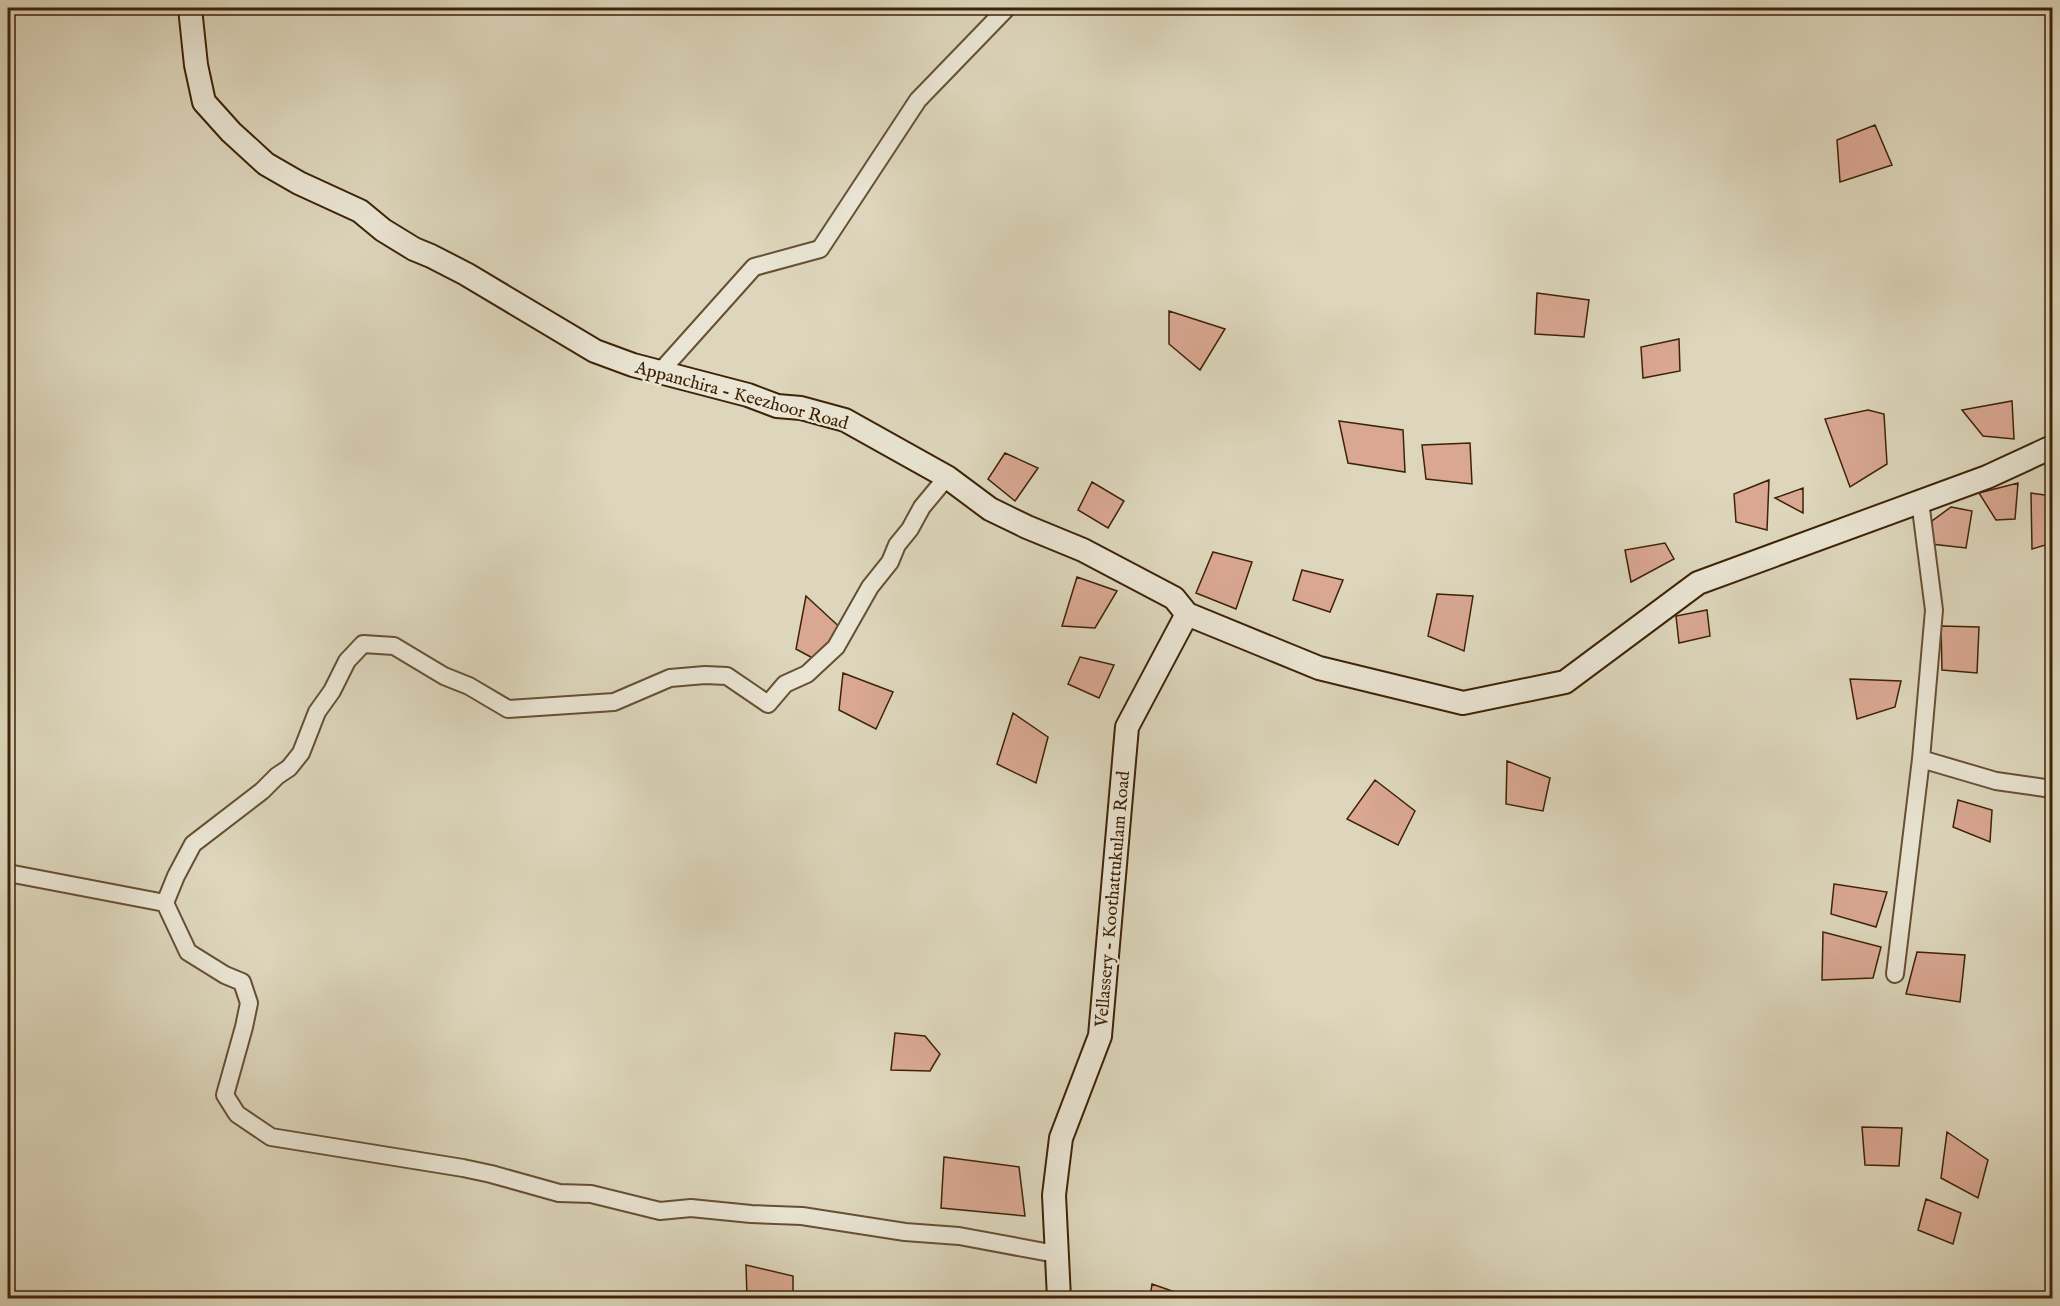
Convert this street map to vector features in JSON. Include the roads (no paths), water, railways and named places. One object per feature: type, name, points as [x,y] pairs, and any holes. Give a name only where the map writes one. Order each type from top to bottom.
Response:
[{"type":"main road","name":"Appanchira - Keezhoor Road","points":[[189,8],[196,65],[204,102],[231,132],[266,164],[299,183],[360,211],[383,230],[414,249],[431,255],[466,274],[595,351],[660,372],[748,394],[777,406],[801,408],[845,420],[947,477],[990,509],[1083,550],[1174,598],[1187,614]]},
{"type":"main road","points":[[1187,614],[1319,668],[1463,704],[1565,682],[1698,583],[1987,477],[2052,447]]},
{"type":"main road","name":"Vellassery - Koothattukulam Road","points":[[1059,1299],[1054,1195],[1061,1138],[1100,1036],[1127,727],[1187,614]]},
{"type":"street","points":[[660,372],[753,267],[820,249],[918,100],[1007,8]]},
{"type":"street","points":[[947,477],[922,507],[910,529],[897,545],[890,562],[870,588],[836,647],[807,674],[785,684],[768,704],[727,676],[705,675],[670,678],[614,702],[507,709],[469,686],[444,676],[394,646],[363,644],[347,661],[332,691],[317,712],[301,753],[289,768],[262,791],[193,844],[165,903],[188,952],[225,975],[242,982],[249,1003],[225,1095],[237,1114],[272,1137],[463,1168],[559,1193],[591,1194],[660,1211],[692,1208],[802,1216],[905,1232],[959,1236],[1056,1252]]},
{"type":"street","points":[[1895,974],[1921,759],[1934,610],[1920,501]]},
{"type":"street","points":[[1921,759],[1996,781],[2052,789]]},
{"type":"street","points":[[8,873],[165,903]]}]
